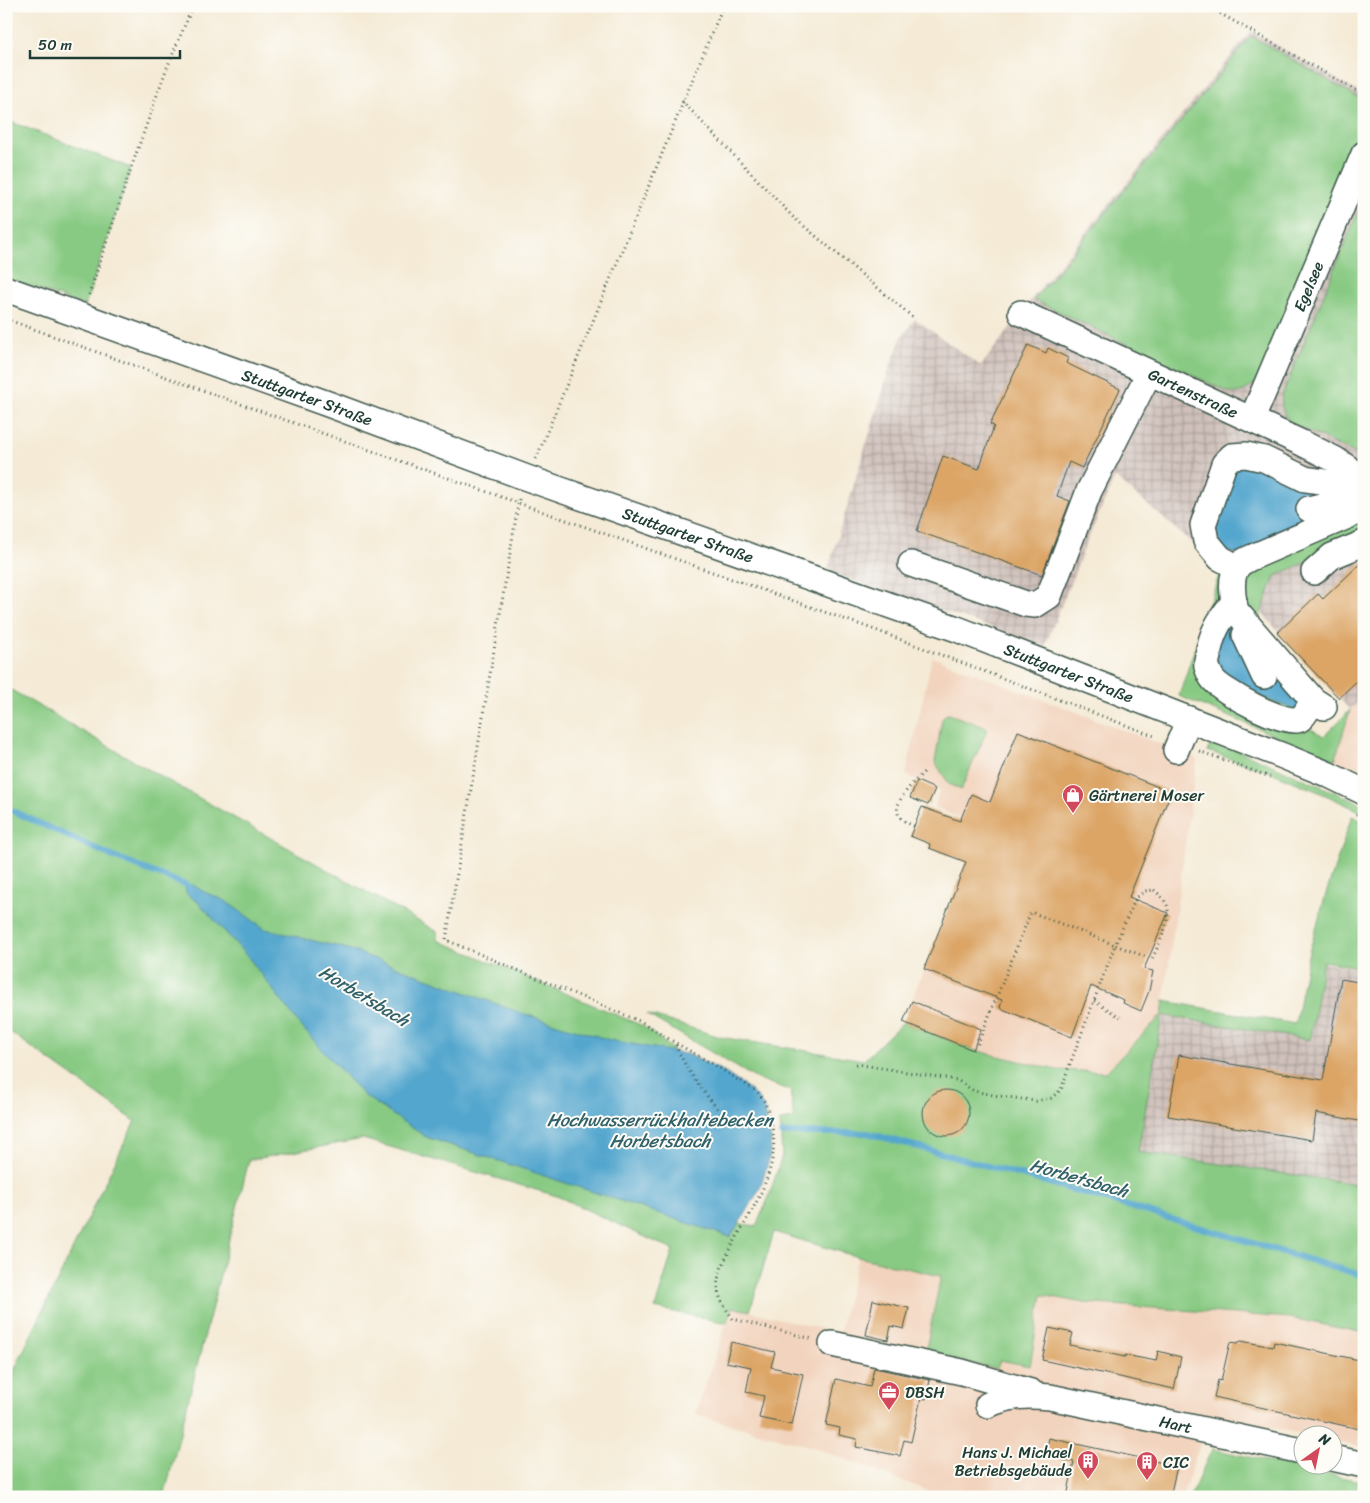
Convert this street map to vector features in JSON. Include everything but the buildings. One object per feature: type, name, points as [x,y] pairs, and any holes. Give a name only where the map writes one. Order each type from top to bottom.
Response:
[{"type":"street","name":"Egelsee","points":[[1252,420],[1364,154]]},
{"type":"street","name":"Stuttgarter Straße","points":[[6,289],[337,407],[527,478],[957,629],[1326,774],[1359,803]]},
{"type":"street","name":"Gartenstraße","points":[[1021,312],[1336,460],[1362,497]]},
{"type":"street","points":[[911,564],[1026,604],[1035,605],[1049,596],[1089,491],[1149,373]]},
{"type":"street","points":[[1237,567],[1220,558],[1206,541],[1203,525],[1224,464],[1232,456],[1246,455],[1264,459],[1305,479],[1326,482],[1349,489],[1362,497]]},
{"type":"street","points":[[1309,509],[1362,497]]},
{"type":"street","points":[[1264,676],[1245,635],[1238,610],[1233,580],[1237,567],[1248,559],[1362,497]]},
{"type":"street","points":[[1314,572],[1332,556],[1364,543]]},
{"type":"street","points":[[1238,610],[1318,704],[1307,710],[1300,719],[1294,720],[1275,716],[1237,698],[1212,678],[1206,665],[1214,630],[1238,610]]},
{"type":"street","points":[[1177,747],[1190,719]]},
{"type":"street","name":"Hart","points":[[832,1344],[962,1372],[1050,1397],[1292,1449]]},
{"type":"street","name":"Hart","points":[[988,1405],[999,1400],[1015,1397],[1031,1395],[1050,1397]]},
{"type":"street","points":[[1342,1460],[1364,1465]]},
{"type":"path","points":[[82,317],[147,123],[166,70],[193,6]]},
{"type":"path","points":[[527,478],[723,6]]},
{"type":"path","points":[[1207,6],[1364,94]]},
{"type":"path","points":[[682,101],[793,217],[915,319]]},
{"type":"path","points":[[6,319],[255,410],[878,631],[1177,747],[1276,780]]},
{"type":"path","points":[[518,503],[446,940],[644,1023],[665,1038],[722,1069],[760,1095],[769,1112],[774,1135],[773,1157],[768,1176],[725,1260],[718,1280],[720,1301],[733,1319],[832,1344]]},
{"type":"path","points":[[914,826],[898,816],[897,810],[902,796],[926,770]]},
{"type":"path","points":[[1359,803],[1364,818]]},
{"type":"path","points":[[856,1064],[957,1080],[974,1091],[993,1096],[1036,1101],[1051,1098],[1062,1090],[1065,1083],[1067,1072],[1115,945],[1136,898],[1145,891],[1154,890],[1161,896],[1167,905],[1168,911],[1159,945],[1152,959],[1115,945],[1031,912],[976,1048]]},
{"type":"path","points":[[1094,1002],[1120,1017]]},
{"type":"path","points":[[676,1044],[680,1057],[691,1074],[720,1110]]},
{"type":"shaded area","points":[[1251,31],[1364,95],[1364,697],[1350,710],[1221,568],[1115,477],[1045,646],[827,572],[889,370],[901,338],[915,319],[981,366],[1033,297]]},
{"type":"shaded area","points":[[932,657],[1197,758],[1162,1015],[1106,1072],[1057,1070],[973,1050],[903,1022],[980,828],[935,807],[939,790],[906,775]]},
{"type":"shaded area","points":[[1364,697],[1364,774],[1335,760],[1350,710]]},
{"type":"shaded area","points":[[1323,963],[1364,969],[1364,1170],[1359,1169],[1356,1184],[1138,1152],[1162,1015],[1310,1040]]},
{"type":"shaded area","points":[[858,1257],[1082,1303],[1291,1318],[1364,1334],[1364,1448],[1342,1443],[1342,1426],[1292,1426],[1292,1432],[1210,1415],[1182,1497],[944,1497],[813,1447],[695,1415],[732,1307],[839,1333]]},
{"type":"green space","points":[[1251,36],[1364,101],[1364,130],[1261,380],[1242,392],[1233,393],[1034,300]]},
{"type":"green space","points":[[6,120],[131,168],[85,306],[6,278]]},
{"type":"green space","points":[[1364,198],[1364,458],[1291,423],[1284,413],[1282,402],[1283,394]]},
{"type":"green space","points":[[1364,517],[1364,537],[1275,576],[1259,618],[1247,611],[1239,583],[1249,569]]},
{"type":"green space","points":[[1220,572],[1228,595],[1303,725],[1324,736],[1350,710],[1335,760],[1179,696]]},
{"type":"green space","points":[[6,687],[438,932],[438,940],[643,1026],[671,1048],[721,1119],[689,1065],[688,1054],[719,1070],[736,1223],[756,1226],[768,1199],[782,1156],[780,1121],[794,1119],[790,1090],[757,1079],[646,1014],[720,1037],[864,1060],[903,1022],[973,1050],[1057,1070],[1106,1072],[1162,1015],[1138,1152],[1356,1184],[1359,1169],[1364,1170],[1364,1333],[1291,1318],[1084,1303],[1042,1295],[1030,1366],[1000,1360],[997,1369],[925,1354],[941,1276],[858,1257],[774,1232],[750,1311],[732,1307],[727,1323],[655,1308],[673,1250],[557,1196],[363,1139],[249,1160],[164,1497],[6,1497],[6,1387],[135,1121],[6,1029]]},
{"type":"green space","points":[[949,714],[988,728],[961,790],[949,784],[935,762],[942,719],[945,715]]},
{"type":"green space","points":[[1210,746],[1230,747],[1364,805],[1364,813],[1273,773],[1207,751]]},
{"type":"green space","points":[[1352,816],[1364,822],[1364,968],[1323,961],[1310,1040],[1162,1015],[1164,1001],[1295,1024],[1308,956]]},
{"type":"green space","points":[[1212,1449],[1292,1466],[1292,1476],[1336,1476],[1364,1482],[1364,1497],[1190,1497]]},
{"type":"water","points":[[1260,463],[1348,508],[1245,555],[1224,551],[1209,523],[1230,469]]},
{"type":"water","points":[[1228,616],[1305,700],[1300,712],[1225,683],[1212,650]]},
{"type":"water","name":"Hochwasserrückhaltebecken Horbetsbach","points":[[190,885],[224,900],[265,929],[348,949],[521,1013],[610,1040],[686,1054],[721,1070],[746,1087],[758,1098],[764,1108],[771,1140],[769,1160],[760,1188],[746,1213],[730,1237],[426,1137],[363,1095],[299,1024],[248,957],[198,902],[187,894],[185,889]]},
{"type":"waterway","name":"Horbetsbach","points":[[6,808],[116,858],[186,885],[193,890]]},
{"type":"waterway","name":"Horbetsbach","points":[[782,1134],[867,1133],[1046,1182],[1364,1276]]},
{"type":"place","name":"Gärtnerei Moser","points":[[1073,814]]},
{"type":"place","name":"DBSH","points":[[889,1411]]},
{"type":"place","name":"Hans J. Michael Betriebsgebäude","points":[[1088,1480]]},
{"type":"place","name":"CIC","points":[[1147,1481]]}]
